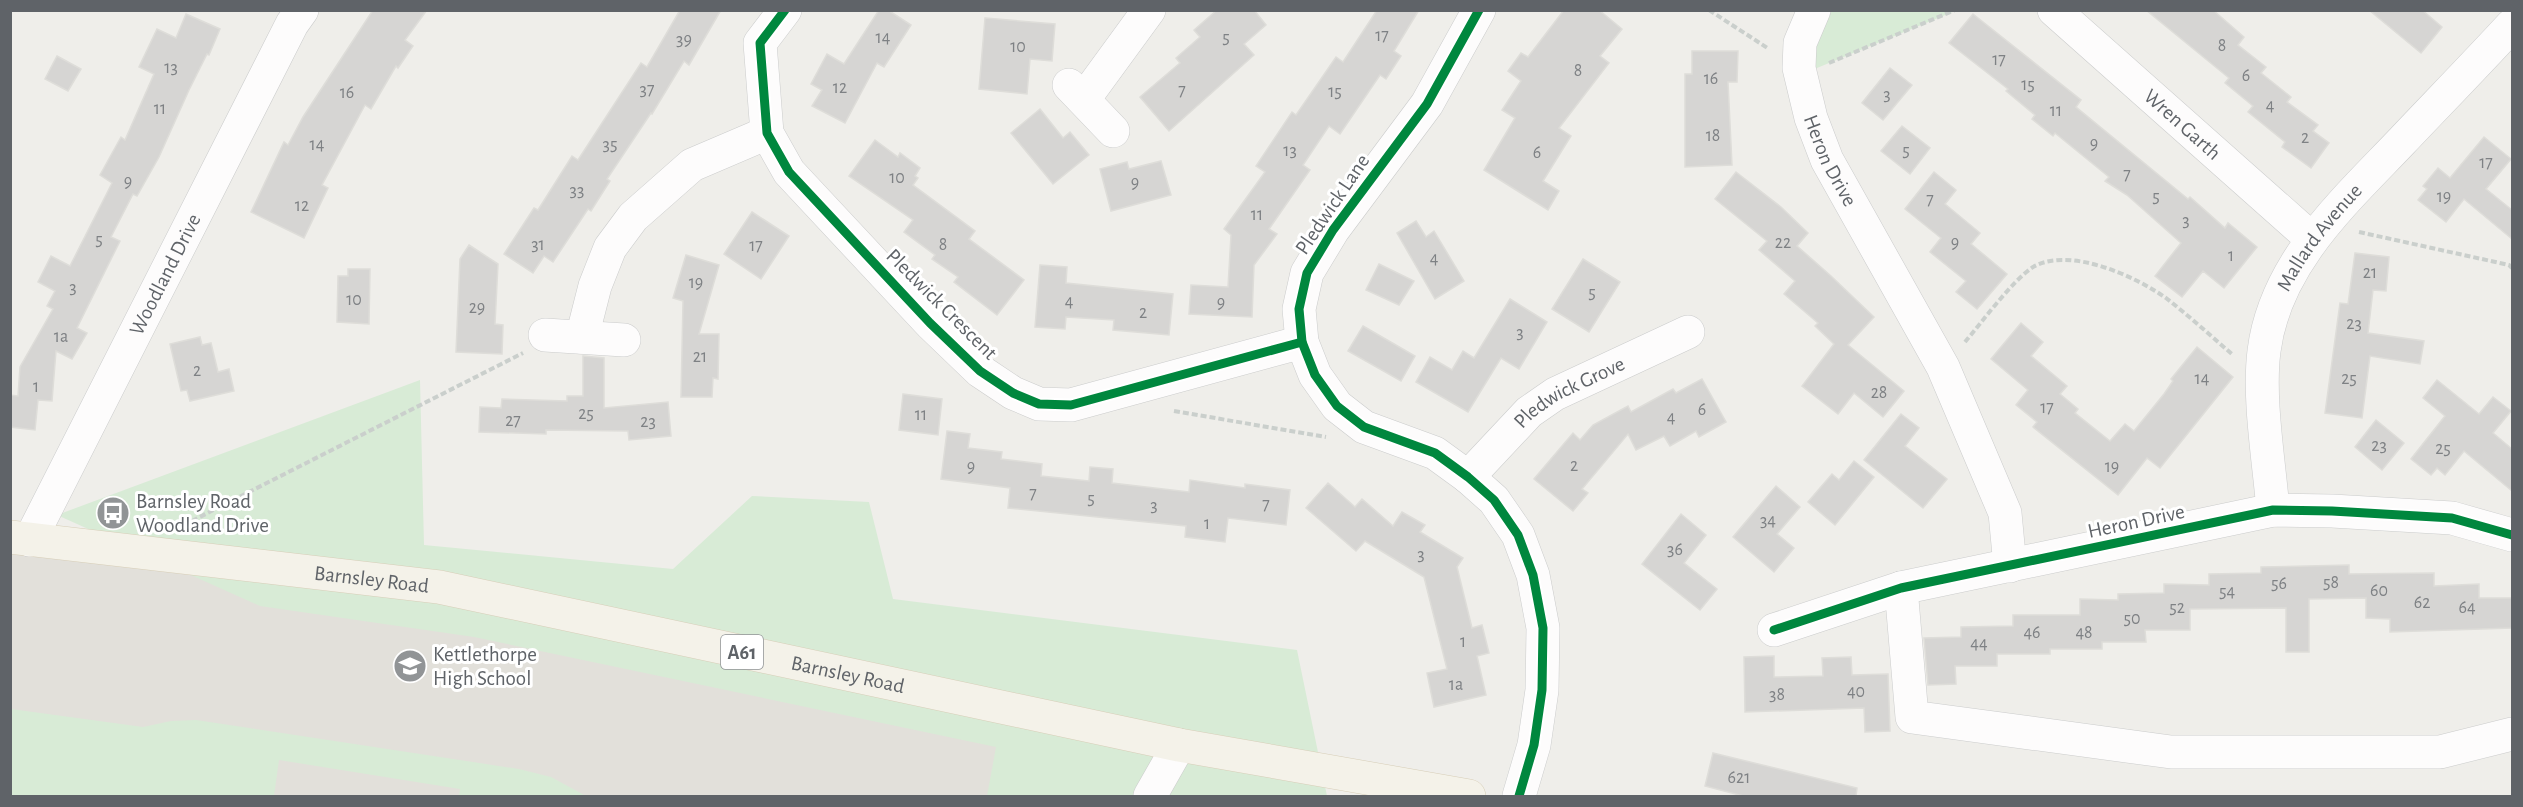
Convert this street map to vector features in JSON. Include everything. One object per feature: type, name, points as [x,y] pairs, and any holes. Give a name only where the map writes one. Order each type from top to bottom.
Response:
[{"type":"main road","name":"Barnsley Road","points":[[20,538],[440,587],[1179,745],[1470,796]]},
{"type":"street","name":"Woodland Drive","points":[[20,538],[287,34],[302,10]]},
{"type":"street","name":"Pledwick Crescent","points":[[785,10],[760,43],[767,133],[789,172],[930,323],[980,371],[1013,393],[1039,404],[1071,405],[1302,342]]},
{"type":"street","points":[[1113,131],[1076,92],[1149,10]]},
{"type":"street","name":"Pledwick Lane","points":[[1479,10],[1427,104],[1334,230],[1307,273],[1299,309],[1302,342],[1315,375],[1337,406],[1365,427],[1435,453],[1494,500],[1518,535],[1533,575],[1544,628],[1542,690],[1534,745],[1519,796]]},
{"type":"street","name":"Heron Drive","points":[[1814,10],[1800,43],[1800,71],[1811,118],[1827,160],[1943,367],[2004,513],[2010,566]]},
{"type":"street","name":"Wren Garth","points":[[2054,10],[2317,231]]},
{"type":"street","points":[[2496,10],[2512,25]]},
{"type":"street","name":"Mallard Avenue","points":[[2273,510],[2263,380],[2264,350],[2272,317],[2288,280],[2317,231],[2512,25]]},
{"type":"street","points":[[582,337],[596,286],[610,248],[633,217],[692,165],[767,133]]},
{"type":"street","name":"Pledwick Grove","points":[[1468,477],[1529,412],[1555,394],[1688,332]]},
{"type":"street","points":[[545,335],[624,340]]},
{"type":"street","name":"Heron Drive","points":[[1774,630],[1901,588],[2273,510],[2452,518],[2512,534]]},
{"type":"street","points":[[1901,588],[1912,717],[2171,752],[2440,752],[2512,734]]},
{"type":"street","points":[[1150,796],[1179,745]]},
{"type":"path","points":[[1709,10],[1800,71],[1956,10]]},
{"type":"path","points":[[2317,231],[2509,265],[2512,268]]},
{"type":"path","points":[[1943,367],[2017,281],[2032,268],[2047,261],[2073,260],[2123,275],[2165,298],[2263,380]]},
{"type":"path","points":[[175,530],[542,344],[545,335]]},
{"type":"path","points":[[1156,383],[1160,408],[1339,440],[1365,427]]},
{"type":"shaded area","name":"Kettlethorpe High School","points":[[11,537],[1179,745],[1150,796],[11,796]]},
{"type":"green space","points":[[1814,11],[1955,11],[1800,75]]},
{"type":"green space","points":[[420,380],[424,545],[673,569],[752,496],[869,502],[893,599],[1297,650],[1327,796],[987,796],[996,747],[474,637],[260,606],[57,515]]},
{"type":"green space","points":[[11,709],[143,727],[171,721],[196,720],[519,769],[551,777],[586,796],[459,796],[460,789],[279,760],[274,796],[11,796]]},
{"type":"building","points":[[373,10],[427,10],[405,40],[413,46],[398,68],[396,66],[371,109],[365,105],[322,185],[328,188],[304,238],[251,212],[284,142],[288,145],[303,117]]},
{"type":"building","points":[[680,10],[721,10],[689,65],[684,61],[652,114],[607,179],[610,181],[591,211],[588,209],[553,262],[544,256],[533,273],[504,254],[534,208],[538,210],[572,156],[578,160],[641,63],[647,67]]},
{"type":"building","points":[[879,10],[888,10],[911,25],[884,67],[877,63],[845,123],[812,106],[822,90],[811,84],[827,54],[844,64]]},
{"type":"building","points":[[1217,10],[1254,10],[1266,25],[1244,44],[1254,55],[1169,131],[1140,97],[1180,63],[1176,58],[1200,37],[1194,30]]},
{"type":"building","points":[[1377,10],[1419,10],[1394,51],[1401,56],[1386,79],[1380,75],[1340,134],[1329,126],[1303,165],[1310,170],[1269,229],[1277,234],[1254,265],[1252,317],[1189,314],[1191,285],[1228,287],[1231,235],[1224,229],[1265,172],[1256,166],[1292,112],[1296,115],[1336,57],[1343,62]]},
{"type":"building","points":[[1564,10],[1599,10],[1622,29],[1600,56],[1609,63],[1559,128],[1571,136],[1543,181],[1559,191],[1548,210],[1484,170],[1515,118],[1502,110],[1521,81],[1508,71],[1521,53],[1528,57]]},
{"type":"building","points":[[2146,10],[2213,10],[2244,37],[2238,45],[2266,67],[2261,73],[2291,97],[2287,102],[2318,125],[2313,131],[2329,143],[2311,168],[2282,147],[2285,142],[2248,112],[2253,106],[2225,83],[2229,78]]},
{"type":"building","points":[[2369,10],[2422,10],[2442,27],[2421,53]]},
{"type":"building","points":[[186,14],[220,29],[209,55],[207,54],[189,90],[159,157],[137,196],[133,194],[111,237],[120,241],[77,328],[87,333],[72,359],[56,351],[52,401],[38,400],[35,430],[10,427],[10,395],[18,396],[20,367],[53,309],[47,306],[55,291],[38,282],[51,256],[70,266],[112,183],[100,175],[121,137],[125,140],[154,74],[139,67],[157,29],[176,38]]},
{"type":"building","points":[[1973,14],[2081,100],[2076,107],[2188,199],[2190,197],[2225,228],[2228,223],[2257,247],[2224,288],[2203,271],[2182,297],[2155,276],[2181,243],[2127,195],[2105,181],[2109,177],[2055,133],[2053,136],[2032,119],[2035,115],[2006,91],[2008,89],[1949,43]]},
{"type":"building","points":[[985,18],[1055,24],[1052,61],[1030,59],[1027,94],[979,89]]},
{"type":"building","points":[[1692,51],[1738,51],[1737,82],[1728,82],[1732,165],[1685,167],[1685,74],[1692,74]]},
{"type":"building","points":[[57,56],[81,69],[68,91],[45,79]]},
{"type":"building","points":[[1890,68],[1912,85],[1883,120],[1862,103]]},
{"type":"building","points":[[1040,109],[1063,138],[1070,132],[1089,155],[1053,184],[1011,133]]},
{"type":"building","points":[[1902,126],[1930,148],[1910,174],[1881,151]]},
{"type":"building","points":[[2484,137],[2511,159],[2486,189],[2512,210],[2512,239],[2464,199],[2446,222],[2418,200],[2427,189],[2423,186],[2438,168],[2450,178]]},
{"type":"building","points":[[875,140],[898,157],[900,153],[920,168],[915,176],[918,178],[913,185],[975,231],[969,239],[1024,280],[997,315],[954,282],[958,277],[932,259],[935,255],[904,232],[913,220],[849,176]]},
{"type":"building","points":[[1161,161],[1171,195],[1111,211],[1100,169],[1127,162],[1129,169]]},
{"type":"building","points":[[1736,172],[1781,207],[1808,233],[1797,246],[1874,317],[1848,345],[1904,391],[1883,417],[1854,393],[1838,414],[1802,386],[1834,344],[1815,326],[1818,323],[1784,294],[1795,281],[1759,250],[1767,241],[1715,199]]},
{"type":"building","points":[[1934,172],[1956,190],[1945,204],[1980,233],[1971,244],[2007,274],[1977,309],[1956,292],[1966,281],[1930,252],[1941,238],[1905,209]]},
{"type":"building","points":[[752,212],[789,236],[761,279],[724,254]]},
{"type":"building","points":[[1416,221],[1426,237],[1434,231],[1464,281],[1435,299],[1397,233]]},
{"type":"building","points":[[469,245],[498,264],[495,324],[503,325],[502,354],[456,352],[460,259]]},
{"type":"building","points":[[2355,253],[2389,257],[2386,291],[2373,290],[2368,333],[2424,341],[2420,364],[2370,356],[2362,418],[2325,413],[2340,303],[2348,304]]},
{"type":"building","points":[[686,255],[719,265],[699,334],[719,334],[718,379],[713,378],[712,397],[681,397],[683,301],[673,298]]},
{"type":"building","points":[[1583,259],[1620,282],[1589,332],[1552,309]]},
{"type":"building","points":[[1379,264],[1414,281],[1399,305],[1366,290]]},
{"type":"building","points":[[1040,265],[1067,267],[1066,283],[1173,294],[1169,335],[1113,330],[1114,320],[1066,317],[1065,329],[1035,327]]},
{"type":"building","points":[[348,269],[370,269],[369,324],[337,322],[338,276],[348,276]]},
{"type":"building","points":[[1510,299],[1547,322],[1519,369],[1501,358],[1468,412],[1416,382],[1430,357],[1452,370],[1463,351],[1474,358]]},
{"type":"building","points":[[2021,323],[2043,342],[2031,356],[2067,386],[2060,394],[2078,409],[2075,413],[2110,441],[2125,424],[2134,431],[2164,394],[2173,381],[2171,379],[2197,347],[2233,377],[2160,468],[2147,458],[2118,495],[2033,427],[2037,422],[2016,405],[2028,390],[1991,359]]},
{"type":"building","points":[[1363,326],[1415,356],[1401,381],[1348,351]]},
{"type":"building","points":[[200,337],[202,345],[211,343],[218,372],[229,369],[234,391],[190,401],[187,390],[181,391],[170,344]]},
{"type":"building","points":[[583,356],[604,358],[604,408],[668,402],[671,436],[629,440],[628,431],[546,430],[546,434],[479,432],[480,407],[501,408],[502,399],[567,401],[567,396],[583,396]]},
{"type":"building","points":[[1702,379],[1726,422],[1699,437],[1696,431],[1670,446],[1664,436],[1636,450],[1628,434],[1582,489],[1588,493],[1573,511],[1534,479],[1573,433],[1580,440],[1593,425],[1628,406],[1631,412],[1673,389],[1676,393]]},
{"type":"building","points":[[2437,380],[2479,414],[2493,397],[2511,411],[2493,433],[2512,449],[2512,491],[2464,451],[2445,475],[2437,468],[2431,475],[2411,459],[2445,416],[2423,398]]},
{"type":"building","points":[[903,394],[942,399],[938,435],[899,430]]},
{"type":"building","points":[[1901,414],[1919,428],[1905,446],[1947,479],[1923,508],[1864,460]]},
{"type":"building","points":[[2376,420],[2404,443],[2382,470],[2355,447]]},
{"type":"building","points":[[947,431],[970,434],[968,448],[1002,452],[1001,459],[1042,464],[1041,476],[1089,481],[1090,467],[1113,469],[1112,483],[1189,492],[1190,480],[1245,488],[1245,484],[1290,490],[1286,525],[1228,518],[1225,542],[1185,537],[1186,526],[1008,508],[1010,488],[941,479]]},
{"type":"building","points":[[1854,461],[1874,477],[1835,525],[1808,502],[1832,474],[1839,480]]},
{"type":"building","points":[[1328,483],[1355,507],[1362,499],[1393,526],[1402,512],[1425,525],[1420,532],[1463,558],[1457,567],[1472,628],[1482,625],[1489,653],[1477,656],[1486,695],[1434,707],[1427,673],[1447,669],[1424,577],[1365,541],[1356,551],[1306,508]]},
{"type":"building","points":[[1776,486],[1800,507],[1777,534],[1794,548],[1774,572],[1733,537]]},
{"type":"building","points":[[1681,514],[1706,535],[1684,563],[1717,589],[1700,610],[1642,564]]},
{"type":"building","points":[[2349,565],[2349,574],[2434,573],[2434,586],[2479,584],[2479,598],[2512,598],[2512,628],[2390,632],[2390,619],[2366,618],[2366,598],[2309,599],[2309,652],[2286,652],[2286,608],[2190,609],[2190,630],[2145,630],[2146,642],[2102,642],[2102,649],[2050,649],[2050,654],[1997,654],[1997,666],[1955,666],[1956,684],[1928,685],[1924,638],[1961,637],[1961,627],[2013,626],[2013,615],[2080,615],[2080,599],[2118,600],[2118,594],[2164,593],[2164,584],[2209,585],[2209,574],[2261,573],[2261,567]]},
{"type":"building","points":[[1774,656],[1774,677],[1823,676],[1822,658],[1851,657],[1852,675],[1888,674],[1890,731],[1865,732],[1864,708],[1745,712],[1744,657]]},
{"type":"building","points":[[1713,753],[1857,788],[1856,796],[1743,796],[1705,786]]},
{"type":"cycle path","points":[[785,10],[760,43],[767,133],[789,172],[930,323],[980,371],[1013,393],[1039,404],[1071,405],[1302,342]]},
{"type":"cycle path","points":[[1479,10],[1427,104],[1333,230],[1307,273],[1299,309],[1302,342],[1315,375],[1337,406],[1364,427],[1435,453],[1494,500],[1518,535],[1533,575],[1543,628],[1542,690],[1534,745],[1519,796]]},
{"type":"cycle path","points":[[1774,630],[1901,588],[2273,510],[2452,518],[2512,535]]},
{"type":"place","name":"Barnsley Road Woodland Drive","points":[[113,513]]},
{"type":"place","name":"Kettlethorpe High School","points":[[410,666]]}]
